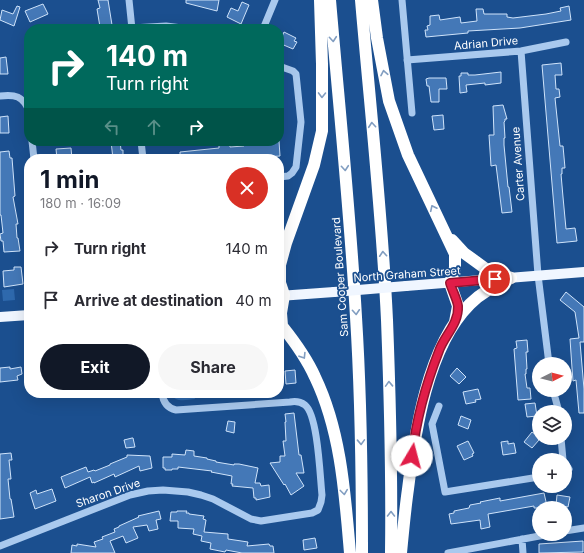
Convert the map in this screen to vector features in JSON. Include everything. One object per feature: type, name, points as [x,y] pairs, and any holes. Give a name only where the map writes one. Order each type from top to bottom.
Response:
[{"type":"highway","points":[[284,250],[314,165],[322,131],[320,0]]},
{"type":"highway","name":"Sam Cooper Boulevard","points":[[330,0],[347,186],[356,318],[362,451],[362,553]]},
{"type":"highway","points":[[361,0],[380,216],[387,320],[392,471],[391,553]]},
{"type":"highway","points":[[372,0],[377,38],[389,101],[408,155],[455,254],[455,268],[450,283],[458,306],[455,322]]},
{"type":"highway","points":[[446,233],[464,253],[486,269],[511,278]]},
{"type":"highway","points":[[401,553],[414,440],[426,392],[439,350],[455,322],[469,305],[486,290],[511,278]]},
{"type":"highway","points":[[284,329],[315,376],[325,399],[332,422],[339,453],[345,492],[350,553]]},
{"type":"highway","points":[[284,331],[291,338]]},
{"type":"main road","name":"North Graham Street","points":[[284,296],[584,272]]},
{"type":"main road","points":[[0,317],[24,315]]},
{"type":"street","points":[[129,0],[131,24]]},
{"type":"street","points":[[265,24],[275,0]]},
{"type":"street","points":[[402,0],[412,113]]},
{"type":"street","name":"Adrian Drive","points":[[407,60],[521,51],[566,42]]},
{"type":"street","name":"Carter Avenue","points":[[521,51],[538,275],[548,357]]},
{"type":"street","points":[[284,68],[293,71],[296,74],[301,122],[296,167],[292,173],[284,176]]},
{"type":"street","points":[[0,96],[11,95],[19,98],[24,102]]},
{"type":"street","name":"Sharon Drive","points":[[0,546],[126,497],[154,490],[188,492],[201,495],[213,499],[256,520],[269,520],[312,513],[318,510],[322,495],[317,447],[311,414],[305,405],[296,401],[176,410],[167,406],[164,403],[163,398]]},
{"type":"street","points":[[439,406],[432,424],[445,492],[532,478]]},
{"type":"street","points":[[572,530],[584,528]]},
{"type":"street","points":[[448,553],[532,537]]},
{"type":"street","points":[[522,539],[523,553]]},
{"type":"shaded area","points":[[14,289],[15,300],[3,301],[2,290]]},
{"type":"shaded area","points":[[175,398],[195,399],[184,400],[178,400]]},
{"type":"building","points":[[98,0],[108,0],[112,24],[100,24],[97,9],[100,8]]},
{"type":"building","points":[[186,0],[219,0],[217,11],[186,3]]},
{"type":"building","points":[[242,2],[249,5],[241,24],[227,17],[231,8],[238,11]]},
{"type":"building","points":[[43,4],[48,14],[30,22],[25,11]]},
{"type":"building","points":[[17,6],[20,7],[14,26],[0,20],[2,10],[13,14]]},
{"type":"building","points":[[569,6],[571,20],[520,28],[468,31],[468,33],[426,37],[425,30],[428,30],[427,26],[430,25],[430,16],[439,15],[440,20],[460,17],[461,23],[477,21],[476,9],[483,9],[484,14],[507,14],[507,17],[513,18],[561,11],[560,8]]},
{"type":"building","points":[[284,32],[296,38],[294,41],[297,42],[293,49],[284,45]]},
{"type":"building","points":[[6,57],[8,74],[0,74],[0,58]]},
{"type":"building","points":[[561,63],[562,75],[555,75],[556,89],[559,89],[560,97],[555,98],[560,146],[563,146],[565,168],[562,168],[561,174],[563,197],[566,229],[575,228],[577,241],[557,243],[542,65]]},
{"type":"building","points":[[501,72],[501,83],[466,85],[467,92],[460,93],[459,76],[461,76],[461,73],[475,75]]},
{"type":"building","points":[[446,78],[447,89],[439,89],[439,102],[431,102],[429,86],[427,86],[426,79]]},
{"type":"building","points":[[503,105],[507,119],[505,119],[504,122],[504,145],[512,212],[502,213],[496,165],[491,166],[489,135],[494,135],[493,106]]},
{"type":"building","points":[[443,115],[444,129],[434,130],[432,116]]},
{"type":"building","points":[[8,116],[9,133],[0,133],[0,117]]},
{"type":"building","points":[[112,146],[121,146],[123,154],[112,154]]},
{"type":"building","points":[[219,146],[279,146],[280,154],[180,154],[180,152],[219,148]]},
{"type":"building","points":[[71,148],[72,154],[56,154],[56,149]]},
{"type":"building","points":[[9,151],[10,158],[12,158],[15,196],[13,197],[18,224],[16,224],[17,238],[20,251],[4,252],[3,241],[1,241],[0,234],[3,233],[0,215],[0,152]]},
{"type":"building","points":[[14,267],[21,267],[23,284],[4,287],[3,271],[14,270]]},
{"type":"building","points":[[566,292],[584,307],[584,342],[580,342],[584,389],[584,413],[579,413],[576,380],[573,381],[570,339],[579,338],[575,312],[560,300]]},
{"type":"building","points":[[527,340],[527,369],[525,374],[527,388],[530,388],[531,399],[518,400],[514,349],[517,348],[516,341]]},
{"type":"building","points":[[10,367],[10,369],[21,367],[22,374],[17,376],[18,380],[0,382],[0,368]]},
{"type":"building","points":[[457,368],[466,377],[459,384],[450,376]]},
{"type":"building","points":[[295,370],[296,383],[286,384],[285,371]]},
{"type":"building","points":[[478,389],[481,399],[475,400],[476,402],[466,404],[463,392]]},
{"type":"building","points":[[535,403],[535,405],[532,405],[532,416],[527,417],[525,404]]},
{"type":"building","points":[[294,413],[299,455],[301,455],[304,473],[296,473],[304,486],[291,495],[270,463],[280,462],[280,456],[285,456],[283,441],[286,441],[285,414]]},
{"type":"building","points":[[461,416],[471,420],[468,429],[458,425]]},
{"type":"building","points":[[228,421],[235,422],[234,433],[226,431]]},
{"type":"building","points":[[532,432],[532,445],[535,445],[532,448],[524,442]]},
{"type":"building","points":[[133,438],[135,447],[126,448],[124,440]]},
{"type":"building","points":[[468,441],[474,453],[472,454],[473,456],[464,460],[457,446]]},
{"type":"building","points":[[508,441],[508,444],[514,443],[516,453],[503,455],[501,442]]},
{"type":"building","points":[[186,450],[194,451],[194,456],[207,458],[216,462],[234,465],[239,464],[258,468],[255,483],[260,483],[261,486],[269,485],[270,497],[256,500],[256,498],[254,498],[253,488],[232,486],[232,476],[211,472],[212,471],[178,467],[178,469],[172,470],[165,470],[165,468],[163,468],[163,457],[172,457],[172,454],[185,455]]},
{"type":"building","points":[[11,453],[12,460],[9,460],[11,479],[8,479],[14,517],[0,519],[0,454]]},
{"type":"building","points":[[127,455],[150,456],[152,468],[140,471],[139,466],[115,477],[114,474],[94,483],[92,483],[90,477],[65,488],[61,477],[86,467],[88,472],[95,471],[127,457]]},
{"type":"building","points":[[52,489],[56,501],[35,509],[30,493],[36,490],[37,494]]},
{"type":"building","points":[[544,493],[546,501],[532,501],[532,506],[488,514],[490,527],[481,529],[480,520],[451,524],[449,514],[454,513],[454,511],[469,508],[470,505],[481,503],[480,502],[500,498],[500,501]]},
{"type":"building","points":[[557,495],[570,497],[569,501],[556,501]]},
{"type":"building","points":[[159,511],[161,519],[156,520],[158,529],[149,531],[147,525],[133,527],[138,538],[126,543],[123,536],[110,541],[115,553],[71,553],[72,545],[77,546],[77,544],[96,547],[94,542],[115,532],[114,529],[119,526],[139,517],[138,516]]},
{"type":"building","points":[[187,511],[186,513],[189,514],[204,516],[203,519],[206,520],[204,532],[228,534],[228,539],[248,542],[247,546],[269,544],[270,546],[273,546],[274,553],[242,553],[226,550],[225,552],[210,549],[211,543],[201,541],[202,536],[193,534],[194,529],[178,528],[178,521],[170,521],[171,512]]},
{"type":"building","points":[[315,538],[317,548],[304,550],[303,540]]},
{"type":"building","points":[[583,541],[583,552],[539,553],[539,544]]},
{"type":"route","points":[[412,456],[414,440],[426,392],[439,350],[455,322],[458,306],[450,283],[495,279]]}]
